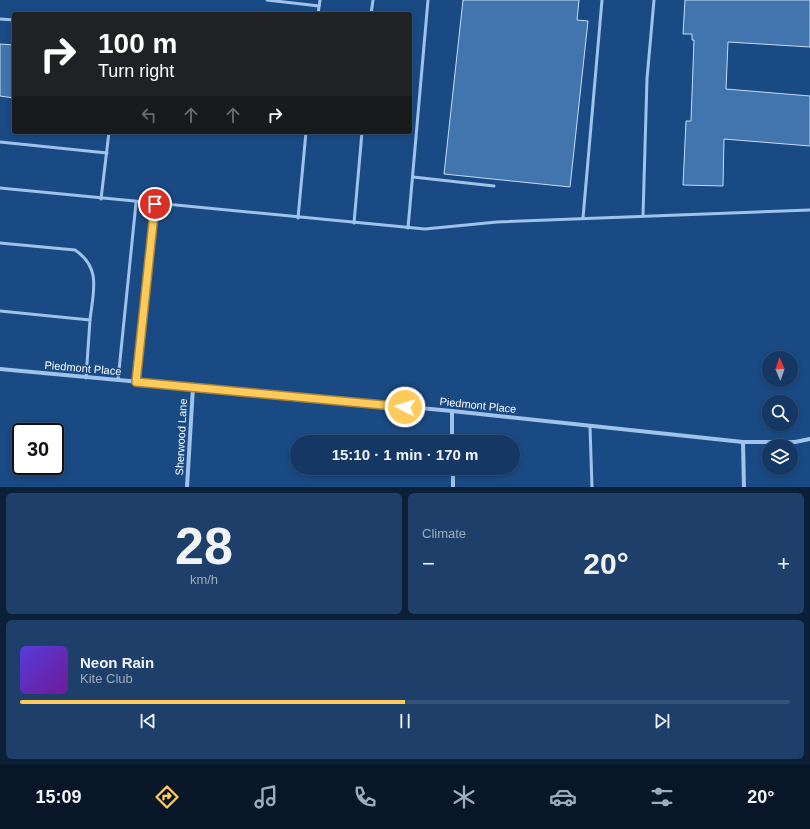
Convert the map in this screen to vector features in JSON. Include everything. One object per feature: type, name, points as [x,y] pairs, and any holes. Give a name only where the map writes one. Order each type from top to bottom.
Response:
[{"type":"street","name":"Piedmont Place","points":[[0,369],[452,411],[590,427],[743,442],[795,442],[810,439]]},
{"type":"street","name":"Sherwood Lane","points":[[187,487],[193,387]]},
{"type":"street","points":[[452,411],[452,435]]},
{"type":"street","points":[[743,442],[744,487]]},
{"type":"street","points":[[453,475],[453,487]]},
{"type":"lane","points":[[267,0],[319,6]]},
{"type":"lane","points":[[318,12],[320,0]]},
{"type":"lane","points":[[371,12],[372,0]]},
{"type":"lane","points":[[408,228],[428,0]]},
{"type":"lane","points":[[582,218],[602,0]]},
{"type":"lane","points":[[643,215],[647,80],[654,0]]},
{"type":"lane","points":[[0,19],[12,20]]},
{"type":"lane","points":[[101,199],[109,134]]},
{"type":"lane","points":[[298,218],[306,134]]},
{"type":"lane","points":[[354,223],[362,134]]},
{"type":"lane","points":[[0,142],[107,153]]},
{"type":"lane","points":[[412,176],[494,186]]},
{"type":"lane","points":[[0,188],[136,203],[425,229],[497,222],[643,215],[810,210]]},
{"type":"lane","points":[[118,380],[136,203]]},
{"type":"lane","points":[[136,382],[155,204]]},
{"type":"lane","points":[[0,243],[74,250],[83,256],[94,272],[95,281],[90,320],[86,378]]},
{"type":"lane","points":[[0,311],[90,320]]},
{"type":"lane","points":[[590,427],[592,487]]},
{"type":"building","points":[[463,0],[579,0],[577,20],[588,21],[570,187],[444,174]]},
{"type":"building","points":[[685,0],[810,0],[810,47],[728,42],[726,89],[810,96],[810,146],[724,139],[723,186],[683,185],[686,121],[691,121],[694,40],[692,40],[692,34],[683,34]]},
{"type":"building","points":[[0,44],[12,45],[12,98],[0,96]]},
{"type":"route","points":[[155,204],[136,382],[246,391],[405,407]]}]
